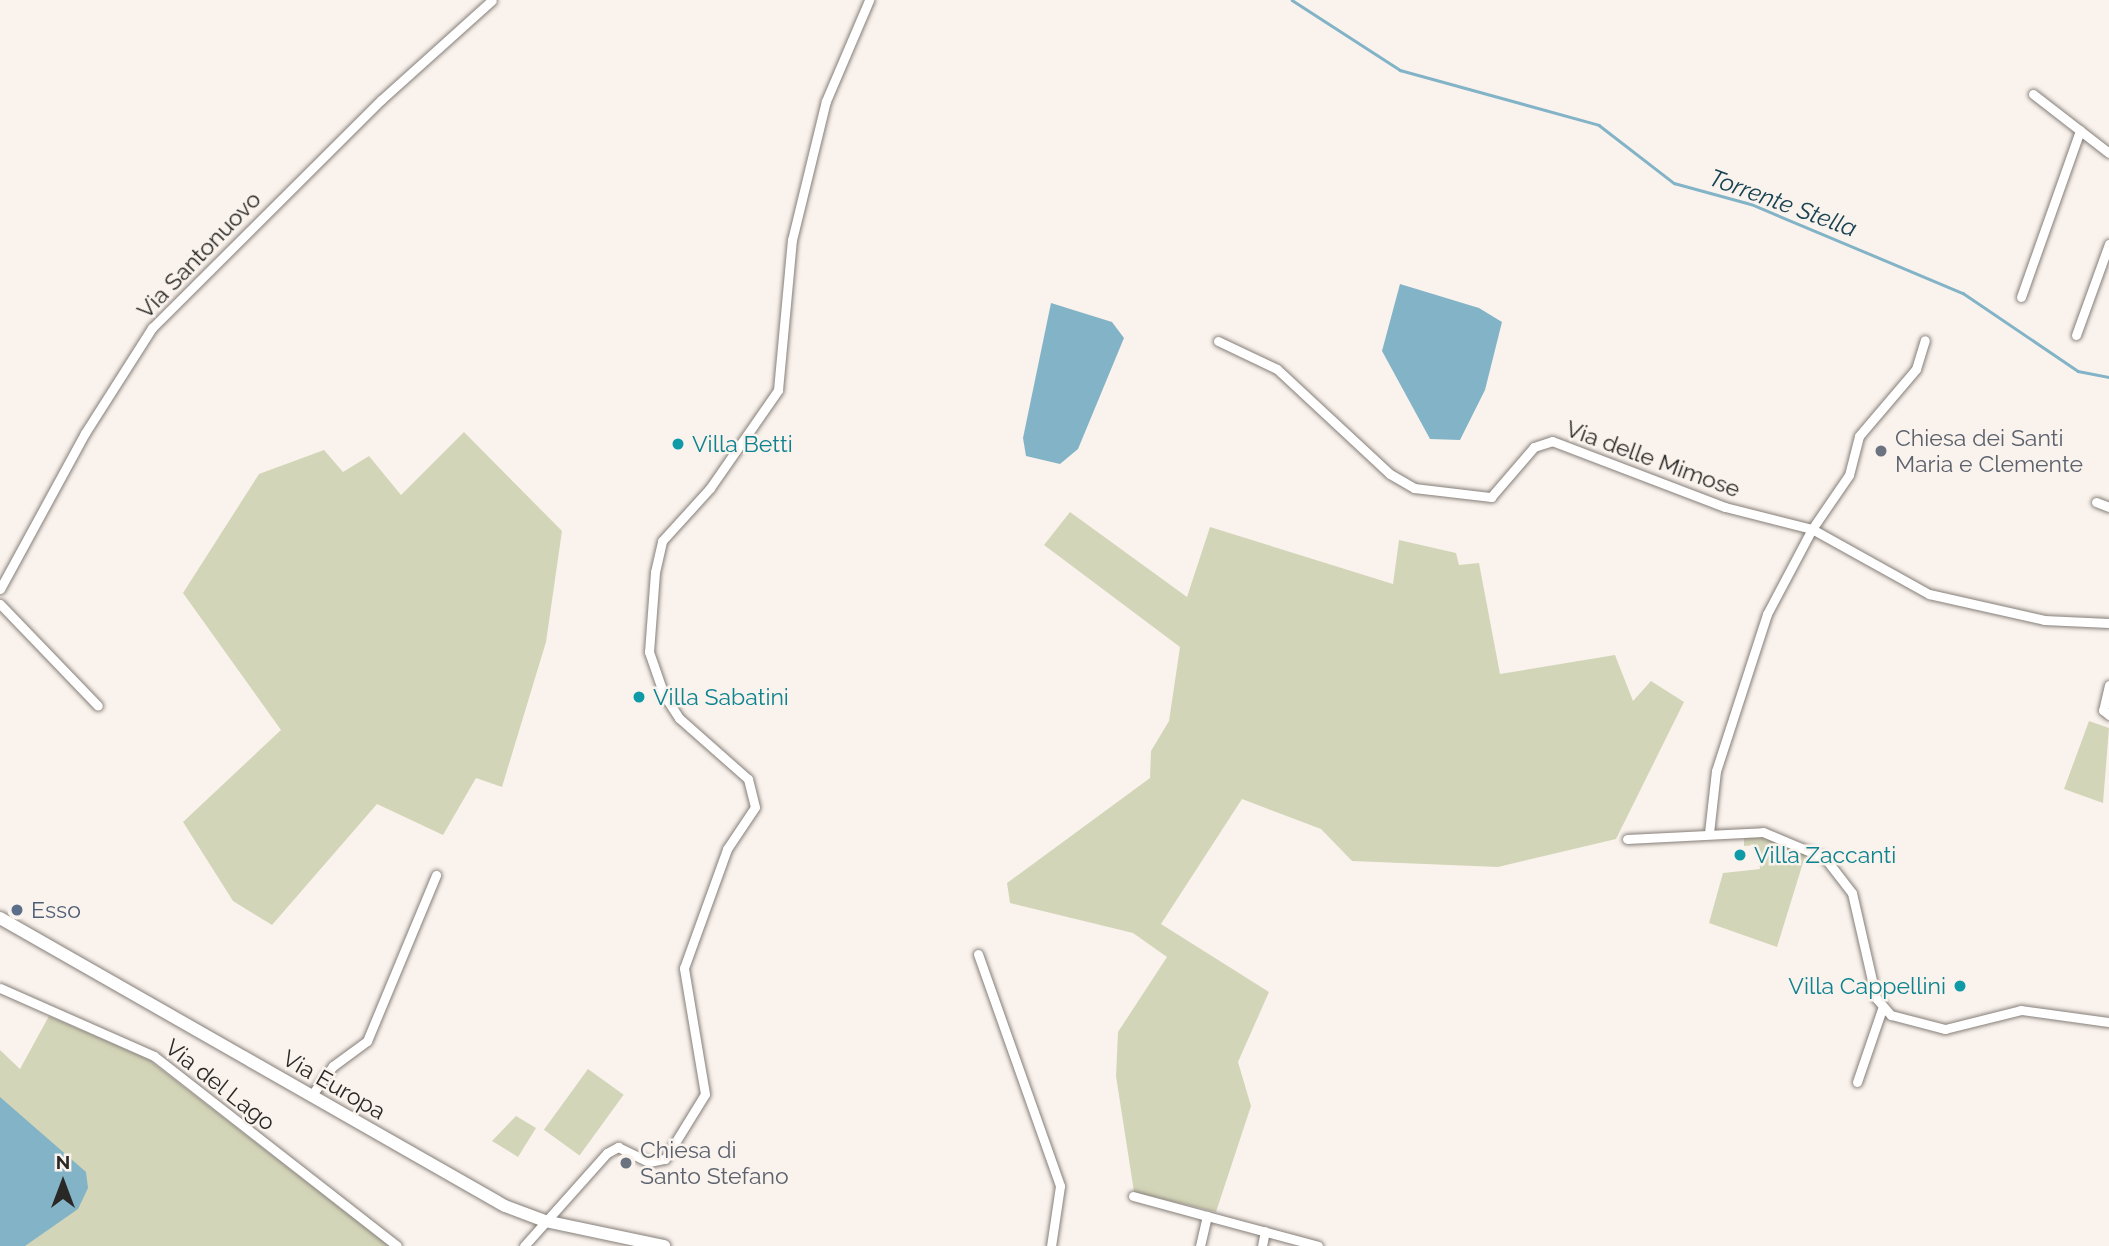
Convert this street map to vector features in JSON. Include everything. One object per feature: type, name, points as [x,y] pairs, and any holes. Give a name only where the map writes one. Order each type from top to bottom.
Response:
[{"type":"main road","name":"Via Europa","points":[[0,918],[505,1206],[545,1221],[656,1245]]},
{"type":"street","name":"Via Santonuovo","points":[[0,589],[85,433],[152,328],[371,110],[492,0]]},
{"type":"street","points":[[524,1246],[614,1149],[649,1162],[665,1159],[705,1094],[684,968],[727,849],[755,807],[748,779],[680,718],[659,684],[649,652],[655,572],[662,541],[710,488],[778,390],[792,240],[826,102],[869,0]]},
{"type":"street","points":[[2033,94],[2109,153]]},
{"type":"street","points":[[2021,297],[2080,130]]},
{"type":"street","points":[[2076,335],[2109,244]]},
{"type":"street","points":[[1709,833],[1716,771],[1767,614],[1812,529],[1849,475],[1859,436],[1916,369],[1925,340]]},
{"type":"street","name":"Via delle Mimose","points":[[1219,341],[1277,369],[1390,474],[1414,488],[1491,497],[1534,447],[1552,441],[1725,508],[1812,529]]},
{"type":"street","points":[[2096,502],[2109,508]]},
{"type":"street","points":[[1812,529],[1929,594],[2044,620],[2109,623]]},
{"type":"street","points":[[0,604],[98,706]]},
{"type":"street","points":[[2109,685],[2103,710],[2109,715]]},
{"type":"street","points":[[1627,839],[1709,833],[1771,834],[1834,867],[1855,902],[1882,1009],[1857,1082]]},
{"type":"street","points":[[311,1096],[333,1066],[367,1041],[436,875]]},
{"type":"street","points":[[978,954],[1060,1186],[1051,1246]]},
{"type":"street","name":"Via del Lago","points":[[0,988],[154,1056],[397,1246]]},
{"type":"street","points":[[1882,1009],[1945,1029],[2021,1010],[2109,1022]]},
{"type":"street","points":[[1133,1196],[1318,1246]]},
{"type":"street","points":[[1200,1246],[1207,1216]]},
{"type":"street","points":[[1262,1246],[1265,1231]]},
{"type":"green space","points":[[464,432],[562,531],[546,642],[502,787],[476,778],[443,835],[377,804],[272,925],[233,901],[183,822],[281,730],[183,593],[259,474],[324,450],[343,472],[369,456],[401,495]]},
{"type":"green space","points":[[1070,512],[1187,597],[1210,527],[1393,584],[1399,540],[1456,553],[1459,565],[1479,563],[1500,674],[1615,655],[1633,701],[1651,681],[1684,702],[1616,839],[1498,867],[1352,861],[1321,829],[1242,799],[1161,924],[1269,992],[1238,1062],[1251,1106],[1216,1212],[1134,1192],[1116,1076],[1118,1032],[1167,957],[1133,933],[1010,903],[1007,883],[1150,778],[1151,751],[1169,721],[1180,647],[1044,545]]},
{"type":"green space","points":[[2089,721],[2109,728],[2103,803],[2064,789]]},
{"type":"green space","points":[[1765,835],[1806,853],[1777,947],[1709,923],[1723,873],[1760,869],[1757,845],[1744,846],[1744,836]]},
{"type":"green space","points":[[49,1016],[148,1059],[389,1246],[0,1246],[0,1050],[20,1069]]},
{"type":"green space","points":[[588,1069],[624,1095],[580,1156],[544,1130]]},
{"type":"green space","points":[[516,1116],[536,1128],[518,1157],[492,1141]]},
{"type":"water","points":[[1400,284],[1479,308],[1502,322],[1485,390],[1460,440],[1430,439],[1382,351]]},
{"type":"water","points":[[1051,303],[1112,322],[1124,338],[1078,449],[1060,464],[1026,456],[1023,438]]},
{"type":"water","points":[[0,1097],[86,1172],[88,1188],[78,1209],[25,1246],[0,1246]]},
{"type":"waterway","name":"Torrente Stella","points":[[1292,0],[1400,70],[1599,125],[1674,183],[1751,204],[1963,293],[2078,371],[2109,377]]},
{"type":"place","name":"Villa Betti","points":[[678,444]]},
{"type":"place","name":"Chiesa dei Santi Maria e Clemente","points":[[1881,451]]},
{"type":"place","name":"Villa Sabatini","points":[[639,697]]},
{"type":"place","name":"Villa Zaccanti","points":[[1740,855]]},
{"type":"place","name":"Esso","points":[[17,910]]},
{"type":"place","name":"Villa Cappellini","points":[[1960,986]]},
{"type":"place","name":"Chiesa di Santo Stefano","points":[[626,1163]]}]
